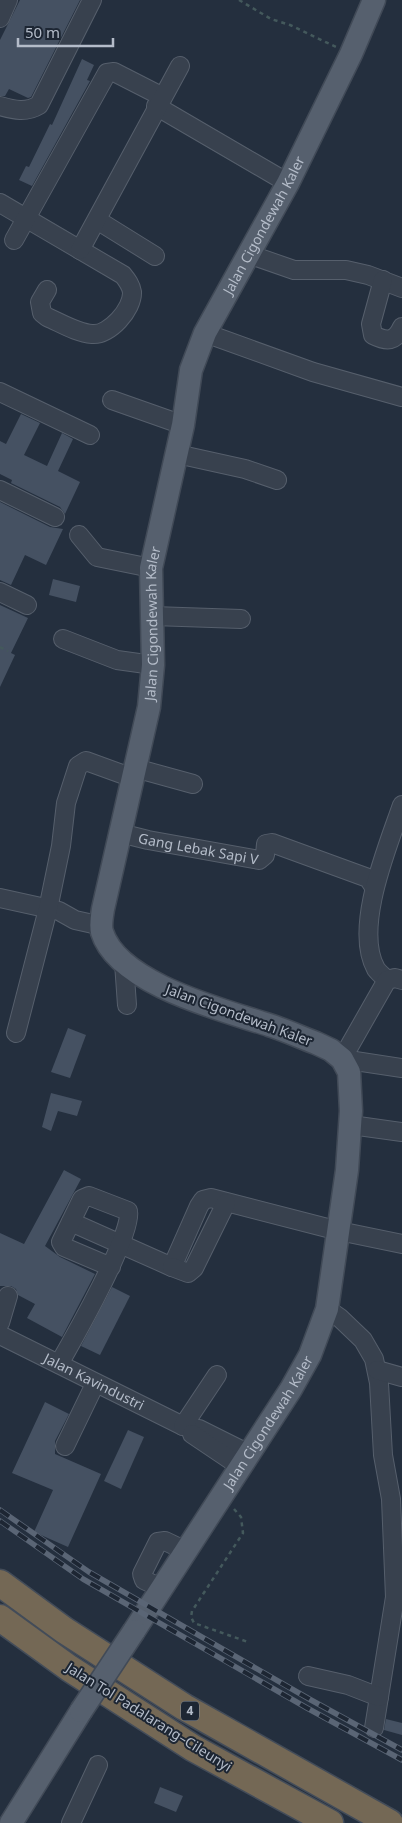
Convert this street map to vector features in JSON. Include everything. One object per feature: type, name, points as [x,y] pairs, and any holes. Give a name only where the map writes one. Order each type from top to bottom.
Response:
[{"type":"highway","name":"Jalan Tol Padalarang–Cileunyi","points":[[0,1583],[64,1630],[184,1707],[390,1823]]},
{"type":"highway","name":"Jalan Tol Padalarang–Cileunyi","points":[[0,1618],[69,1668],[193,1748],[330,1823]]},
{"type":"main road","name":"Jalan Cigondewah Kaler","points":[[11,1823],[81,1711],[245,1461],[310,1355],[327,1310],[347,1170],[351,1125],[349,1072],[342,1059],[331,1050],[316,1043],[201,1004],[158,985],[124,963],[104,937],[102,926],[103,909],[149,706],[153,666],[151,568],[183,425],[191,370],[205,334],[288,184],[351,54],[374,0]]},
{"type":"street","points":[[0,18],[8,0]]},
{"type":"street","points":[[0,106],[31,110],[39,105],[92,0]]},
{"type":"street","points":[[80,250],[159,101],[180,66]]},
{"type":"street","points":[[14,240],[27,221],[107,74],[114,72],[288,184]]},
{"type":"street","points":[[0,203],[27,221],[123,275],[130,283],[131,300],[118,322],[103,334],[92,334],[47,318],[40,308],[40,302],[47,290]]},
{"type":"street","points":[[97,220],[155,256]]},
{"type":"street","points":[[248,254],[294,270],[307,272],[336,269],[383,280],[402,288]]},
{"type":"street","points":[[383,280],[371,324],[373,334],[382,339],[392,340],[397,337],[402,327]]},
{"type":"street","points":[[205,334],[313,372],[402,397]]},
{"type":"street","points":[[0,392],[90,435]]},
{"type":"street","points":[[112,400],[183,425]]},
{"type":"street","points":[[177,454],[245,469],[277,480]]},
{"type":"street","points":[[0,490],[55,517]]},
{"type":"street","points":[[79,536],[97,557],[151,568]]},
{"type":"street","points":[[0,592],[27,605]]},
{"type":"street","points":[[153,616],[241,619]]},
{"type":"street","points":[[63,639],[117,660],[153,666]]},
{"type":"street","points":[[16,1034],[48,909],[61,846],[66,804],[78,766],[86,761],[134,773],[193,784]]},
{"type":"street","points":[[402,805],[374,887],[369,931],[371,954],[377,970],[395,980],[342,1059],[402,1068]]},
{"type":"street","name":"Gang Lebak Sapi V","points":[[120,833],[148,840],[259,860],[265,856],[266,844],[272,843],[368,878],[374,887]]},
{"type":"street","points":[[0,898],[65,913],[75,920],[102,926]]},
{"type":"street","points":[[124,963],[127,1005]]},
{"type":"street","points":[[351,1125],[402,1132]]},
{"type":"street","points":[[59,1364],[111,1267],[130,1220],[128,1211],[89,1196],[82,1199],[61,1242],[64,1247],[111,1267]]},
{"type":"street","points":[[172,1267],[203,1200],[211,1198],[226,1204],[338,1231],[402,1244]]},
{"type":"street","points":[[71,1222],[188,1273],[194,1268],[226,1204]]},
{"type":"street","points":[[0,1323],[8,1296]]},
{"type":"street","points":[[327,1310],[340,1318],[363,1340],[374,1358],[378,1370],[380,1420],[394,1477],[391,1499],[398,1597],[374,1728]]},
{"type":"street","name":"Jalan Kavindustri","points":[[0,1335],[95,1384],[185,1427],[199,1429],[245,1461]]},
{"type":"street","points":[[378,1370],[402,1376]]},
{"type":"street","points":[[185,1427],[217,1375]]},
{"type":"street","points":[[65,1446],[95,1384]]},
{"type":"street","points":[[308,1676],[348,1685],[379,1697]]},
{"type":"street","points":[[71,1823],[98,1765]]},
{"type":"path","points":[[239,0],[270,19],[290,25],[351,54]]},
{"type":"path","points":[[0,647],[8,650]]},
{"type":"path","points":[[219,1500],[237,1511],[243,1523],[243,1533],[192,1611],[191,1617],[194,1622],[248,1642]]},
{"type":"building","points":[[20,0],[80,0],[31,97],[28,98],[9,89],[5,96],[0,96],[0,40]]},
{"type":"building","points":[[82,59],[94,65],[87,80],[90,81],[32,186],[19,180],[26,166],[29,167],[50,124],[52,125]]},
{"type":"building","points":[[21,414],[40,423],[24,455],[47,466],[62,433],[73,439],[58,471],[80,482],[65,514],[60,507],[11,483],[12,480],[0,474],[0,441],[6,444]]},
{"type":"building","points":[[0,502],[50,527],[63,529],[46,565],[25,555],[11,585],[0,580]]},
{"type":"building","points":[[53,579],[80,586],[76,602],[49,595]]},
{"type":"building","points":[[0,605],[28,618],[11,653],[15,655],[0,687]]},
{"type":"building","points":[[68,1028],[86,1035],[70,1078],[51,1072]]},
{"type":"building","points":[[51,1093],[82,1101],[77,1116],[58,1111],[51,1131],[42,1127]]},
{"type":"building","points":[[64,1170],[81,1179],[45,1246],[60,1257],[95,1274],[62,1337],[27,1318],[35,1304],[18,1295],[16,1289],[11,1286],[0,1286],[0,1233],[24,1244]]},
{"type":"building","points":[[112,1287],[130,1296],[100,1355],[81,1346]]},
{"type":"building","points":[[45,1402],[69,1414],[55,1441],[55,1454],[101,1474],[68,1547],[34,1532],[53,1490],[12,1473]]},
{"type":"building","points":[[128,1430],[144,1437],[121,1489],[104,1481]]},
{"type":"building","points":[[386,1719],[402,1723],[402,1735],[384,1730]]},
{"type":"building","points":[[160,1787],[183,1796],[176,1812],[154,1803]]},
{"type":"railway","points":[[0,1510],[89,1572],[311,1700],[402,1750]]},
{"type":"railway","points":[[0,1521],[83,1579],[307,1708],[402,1760]]}]
